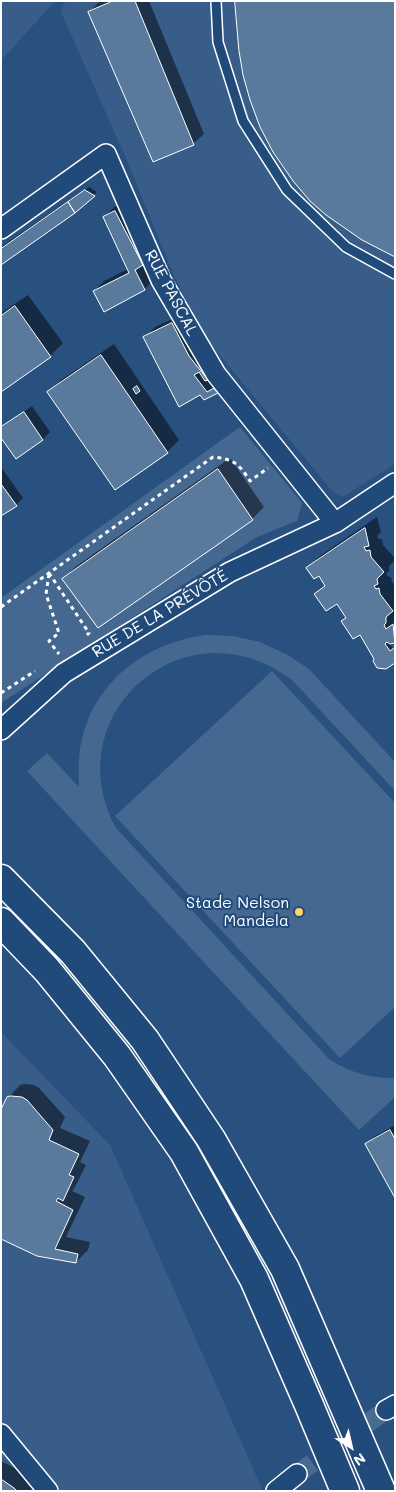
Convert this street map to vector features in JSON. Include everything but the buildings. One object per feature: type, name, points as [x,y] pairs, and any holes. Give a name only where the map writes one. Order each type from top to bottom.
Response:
[{"type":"highway","points":[[1,879],[74,952],[145,1040],[211,1138],[285,1269],[381,1491]]},
{"type":"highway","points":[[1,922],[47,970],[116,1056],[184,1152],[254,1279],[345,1491]]},
{"type":"street","name":"RUE PASCAL","points":[[1,230],[106,154],[161,280],[216,374],[335,523]]},
{"type":"street","name":"RUE DE LA PRÉVÔTÉ","points":[[1,730],[64,673],[230,572],[335,523],[395,483]]},
{"type":"street","points":[[1,1434],[48,1491]]},
{"type":"street","points":[[276,1491],[297,1474]]},
{"type":"lane","points":[[216,1],[218,42],[243,121],[287,190],[346,247],[395,274]]},
{"type":"path","points":[[1,608],[213,457],[228,459],[242,469],[250,481],[283,457]]},
{"type":"path","points":[[50,573],[89,633],[82,638]]},
{"type":"path","points":[[50,573],[46,594],[60,633],[49,642],[58,654],[66,649]]},
{"type":"path","points":[[1,693],[42,665]]},
{"type":"shaded area","points":[[1,1],[55,1],[1,61]]},
{"type":"shaded area","points":[[65,1],[395,1],[395,464],[343,497],[332,491],[204,336],[175,278],[125,156],[61,12]]},
{"type":"shaded area","points":[[240,427],[302,503],[297,521],[257,537],[1,703],[1,598]]},
{"type":"shaded area","points":[[205,635],[233,636],[260,642],[286,654],[309,669],[395,762],[395,791],[293,681],[253,659],[213,653],[175,661],[142,680],[117,709],[103,745],[102,785],[116,828],[329,1059],[344,1068],[360,1074],[395,1078],[395,1097],[359,1130],[27,771],[47,753],[79,787],[79,754],[86,726],[95,705],[108,686],[123,671],[161,647]]},
{"type":"shaded area","name":"Stade Nelson Mandela","points":[[272,671],[395,803],[395,1007],[340,1058],[115,816]]},
{"type":"shaded area","points":[[1,1032],[110,1145],[263,1491],[1,1491]]},
{"type":"tunnel","points":[[297,1474],[386,1410]]},
{"type":"place","name":"Stade Nelson Mandela","points":[[299,912]]}]
